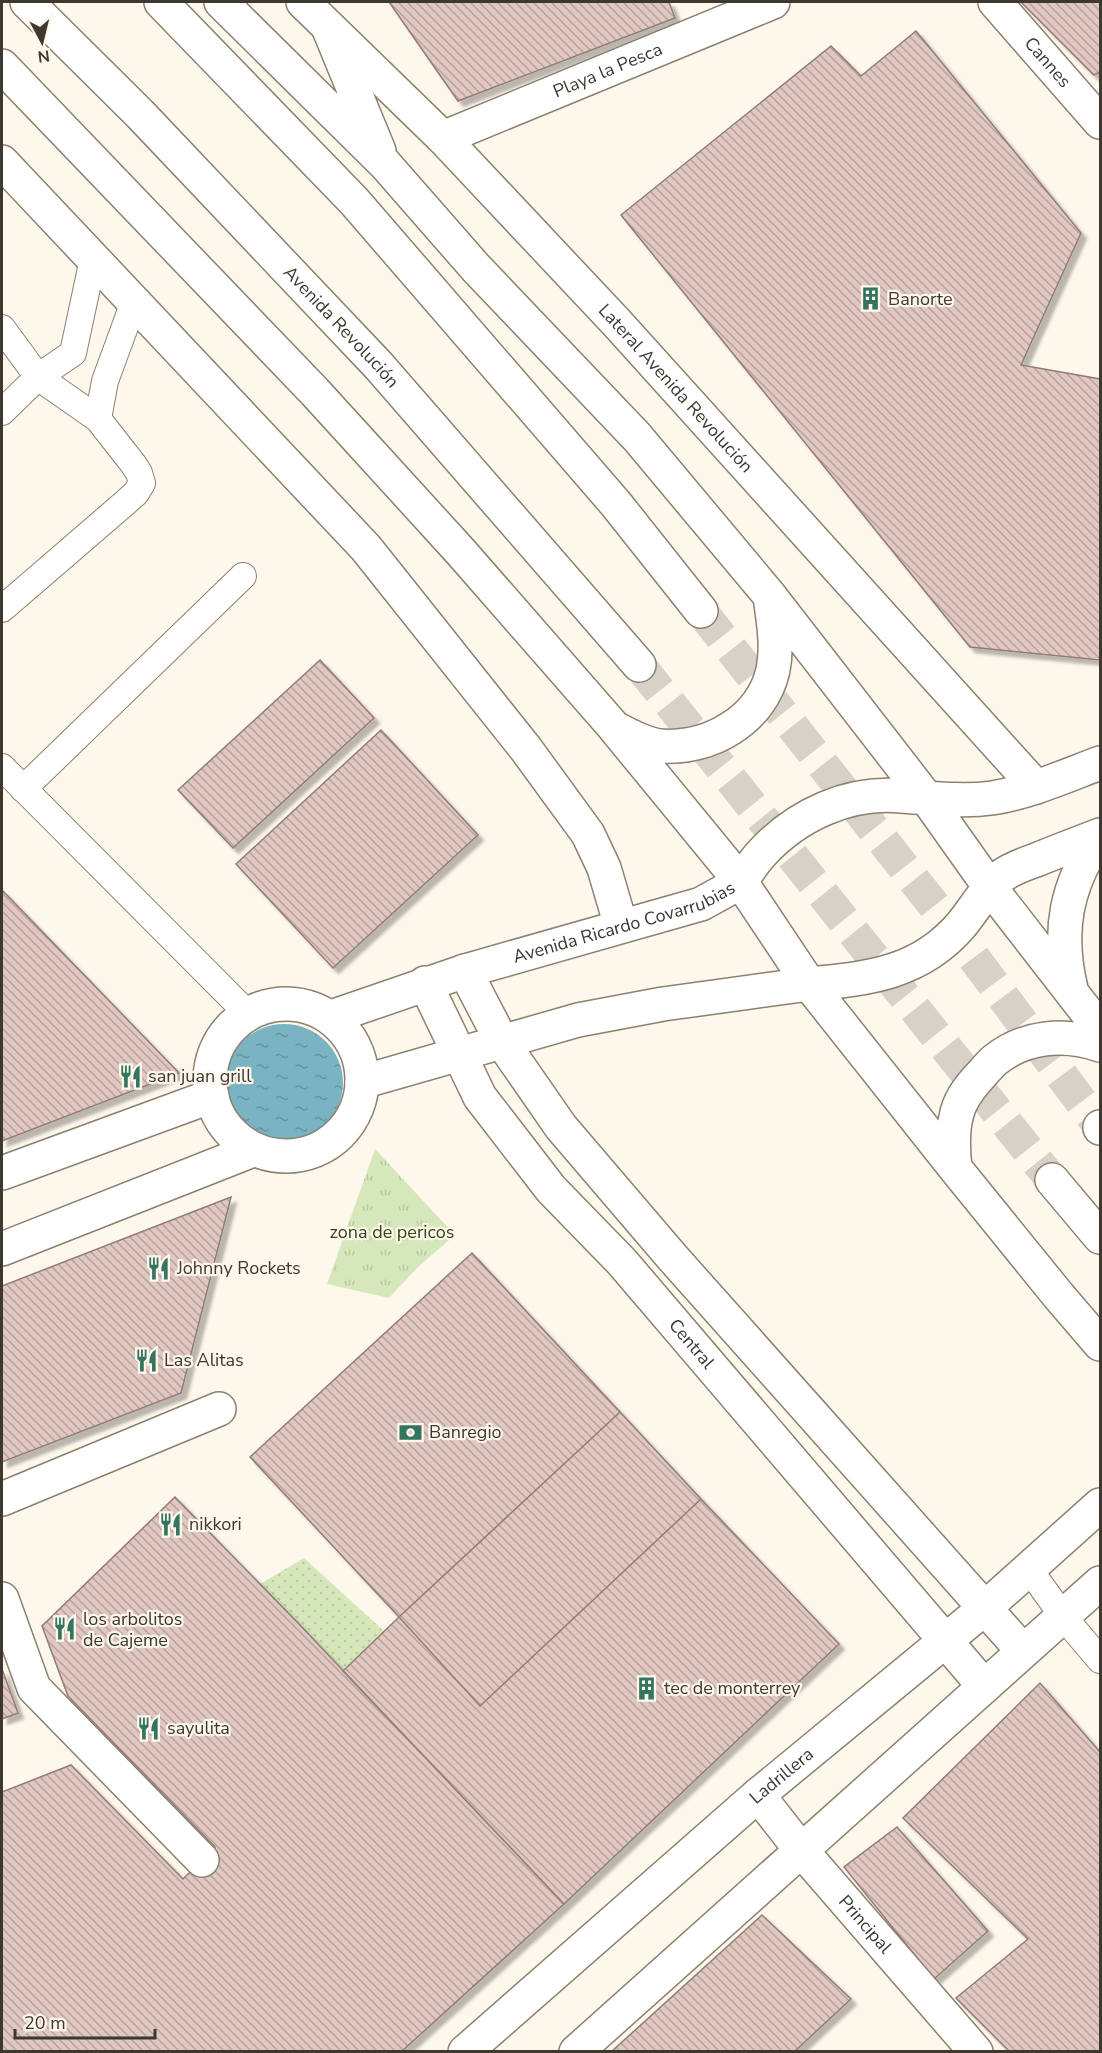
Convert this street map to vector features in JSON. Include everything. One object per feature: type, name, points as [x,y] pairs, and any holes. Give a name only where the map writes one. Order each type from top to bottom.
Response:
[{"type":"street","name":"Avenida Revolución","points":[[27,2],[140,114],[379,366],[639,665]]},
{"type":"street","points":[[160,2],[354,201],[616,504],[701,611]]},
{"type":"street","points":[[221,2],[385,164],[476,268],[637,437],[770,596],[928,800],[989,886],[1101,1029]]},
{"type":"street","name":"Lateral Avenida Revolución","points":[[303,2],[443,138],[617,323],[1036,787]]},
{"type":"street","name":"Playa la Pesca","points":[[443,138],[773,2]]},
{"type":"street","name":"Cannes","points":[[995,2],[1101,122]]},
{"type":"street","points":[[328,27],[385,164]]},
{"type":"street","points":[[2,66],[323,401],[460,551],[613,726],[741,882],[809,984],[1058,1295],[1101,1344]]},
{"type":"street","points":[[2,162],[366,548],[526,749],[588,834],[604,868],[621,926]]},
{"type":"street","points":[[613,726],[634,738],[658,746],[684,746],[719,736],[749,715],[763,695],[772,671],[776,646],[770,596]]},
{"type":"street","name":"Avenida Ricardo Covarrubias","points":[[331,1017],[425,983],[701,904],[741,882],[761,854],[788,829],[813,814],[840,803],[870,797],[899,795],[928,800],[992,798],[1036,787],[1101,762]]},
{"type":"street","points":[[362,1082],[578,1020],[622,1010],[872,977],[903,967],[924,956],[961,924],[989,886],[1014,869],[1100,835]]},
{"type":"street","points":[[1073,993],[1065,954],[1064,934],[1068,905],[1074,880],[1100,835]]},
{"type":"street","points":[[465,971],[502,1042],[561,1127],[1023,1651]]},
{"type":"street","name":"Central","points":[[425,983],[480,1097],[551,1189],[622,1262],[984,1686]]},
{"type":"street","points":[[289,1005],[311,1008],[331,1017],[354,1048],[360,1064],[362,1082],[358,1110],[353,1120],[333,1140],[300,1154],[286,1156],[253,1150],[229,1130],[218,1114],[212,1096],[211,1066],[218,1039],[232,1023],[247,1013],[264,1008],[289,1005]]},
{"type":"street","points":[[955,1168],[952,1142],[956,1115],[966,1091],[994,1060],[1025,1042],[1049,1038],[1075,1038],[1101,1045]]},
{"type":"street","points":[[2,1173],[212,1096]]},
{"type":"street","points":[[2,1249],[253,1150]]},
{"type":"street","points":[[1052,1180],[1101,1237]]},
{"type":"street","points":[[2,1499],[219,1409]]},
{"type":"street","name":"Ladrillera","points":[[465,2052],[758,1795],[985,1608],[1101,1505]]},
{"type":"street","points":[[576,2052],[1101,1583]]},
{"type":"street","points":[[2,1599],[34,1688],[202,1860]]},
{"type":"street","name":"Principal","points":[[758,1795],[801,1850],[976,2052]]},
{"type":"lane","points":[[2,412],[38,377],[73,353],[93,258]]},
{"type":"lane","points":[[98,419],[105,381],[134,302]]},
{"type":"lane","points":[[2,328],[38,377],[98,419],[140,473],[142,483],[136,494],[2,609]]},
{"type":"lane","points":[[23,789],[243,576]]},
{"type":"lane","points":[[2,767],[247,1013]]},
{"type":"lane","points":[[1029,1569],[1062,1616],[1100,1659]]},
{"type":"green space","name":"zona de pericos","points":[[375,1149],[455,1235],[419,1266],[389,1298],[327,1284]]},
{"type":"green space","points":[[304,1558],[385,1632],[343,1671],[260,1584]]},
{"type":"water","points":[[284,1024],[317,1034],[333,1050],[343,1083],[333,1116],[317,1132],[284,1142],[251,1132],[235,1116],[225,1083],[235,1050],[251,1034]]},
{"type":"building","points":[[389,2],[669,2],[675,18],[458,101]]},
{"type":"building","points":[[1021,2],[1100,2],[1100,72],[1094,75]]},
{"type":"building","name":"Banorte","points":[[916,31],[1081,233],[1021,365],[1100,379],[1100,660],[970,647],[621,215],[831,46],[861,76]]},
{"type":"building","points":[[320,660],[374,718],[233,848],[178,790]]},
{"type":"building","points":[[381,730],[478,835],[333,968],[236,864]]},
{"type":"building","points":[[2,890],[179,1073],[2,1141]]},
{"type":"building","points":[[231,1197],[181,1393],[2,1462],[2,1286]]},
{"type":"building","points":[[472,1253],[620,1412],[399,1617],[250,1457]]},
{"type":"building","points":[[620,1412],[701,1499],[480,1706],[399,1617]]},
{"type":"building","points":[[175,1497],[299,1624],[564,1904],[401,2052],[2,2052],[2,1792],[71,1765],[183,1879],[215,1847],[68,1696],[42,1626]]},
{"type":"building","name":"tec de monterrey","points":[[701,1499],[839,1644],[564,1904],[343,1671],[399,1617],[480,1706]]},
{"type":"building","points":[[2,1669],[18,1713],[2,1719]]},
{"type":"building","points":[[1040,1683],[1100,1752],[1100,2052],[1010,2052],[956,1998],[1028,1939],[903,1818]]},
{"type":"building","points":[[897,1827],[988,1931],[934,1979],[844,1867]]},
{"type":"building","points":[[762,1915],[851,1999],[794,2052],[611,2052]]},
{"type":"tunnel","points":[[701,611],[948,923],[1100,1127]]},
{"type":"tunnel","points":[[639,665],[1052,1180]]},
{"type":"place","name":"Banorte","points":[[870,299]]},
{"type":"place","name":"san juan grill","points":[[130,1076]]},
{"type":"place","name":"Johnny Rockets","points":[[159,1268]]},
{"type":"place","name":"Las Alitas","points":[[146,1360]]},
{"type":"place","name":"Banregio","points":[[411,1432]]},
{"type":"place","name":"nikkori","points":[[171,1524]]},
{"type":"place","name":"los arbolitos de Cajeme","points":[[65,1629]]},
{"type":"place","name":"tec de monterrey","points":[[646,1688]]},
{"type":"place","name":"sayulita","points":[[149,1728]]}]
